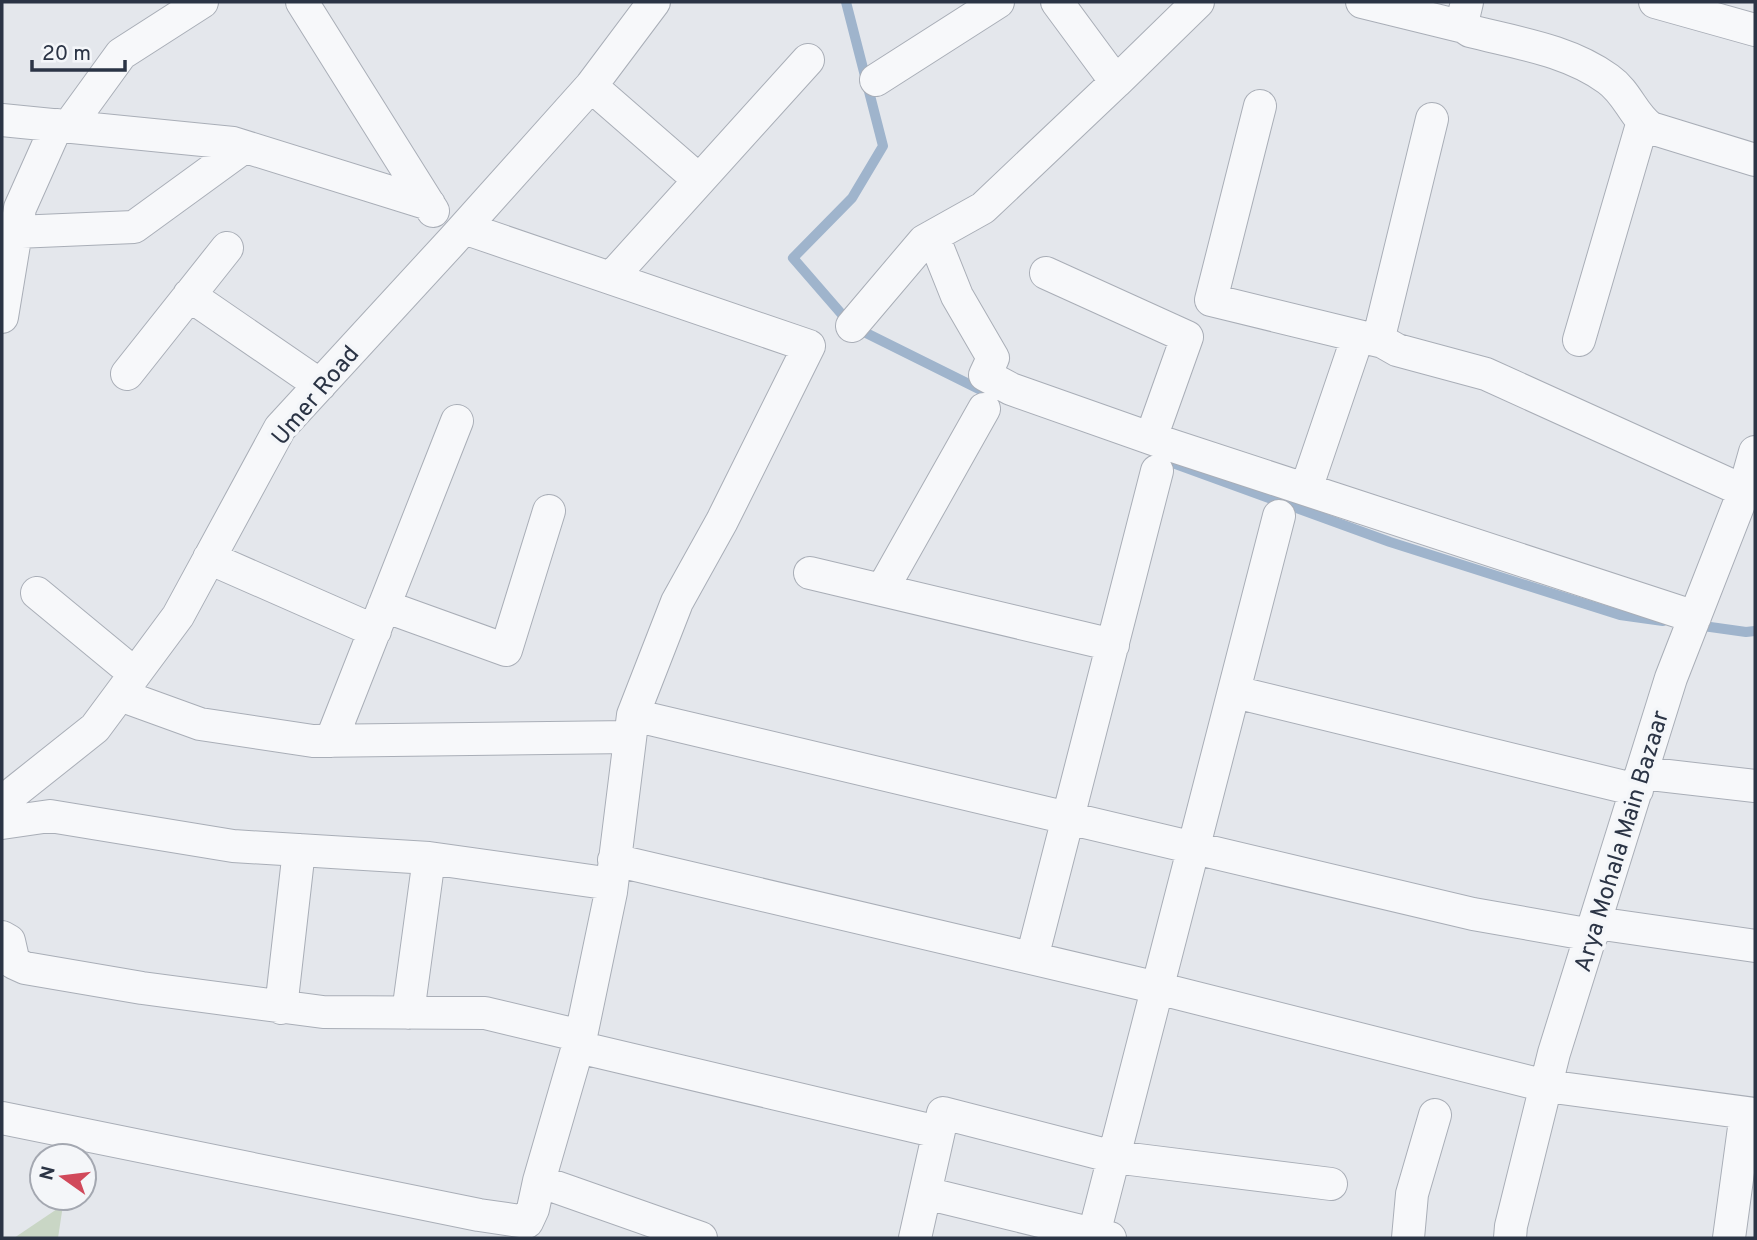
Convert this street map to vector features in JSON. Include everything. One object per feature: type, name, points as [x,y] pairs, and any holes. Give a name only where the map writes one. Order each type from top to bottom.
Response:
[{"type":"street","points":[[2,317],[10,246],[20,208],[63,126],[121,54],[202,2]]},
{"type":"street","points":[[2,1118],[476,1227],[527,1222],[533,1209],[579,1041],[613,872],[631,726],[677,602],[722,521],[809,346],[611,278],[459,234],[429,204],[302,2]]},
{"type":"street","name":"Umer Road","points":[[2,802],[95,728],[178,616],[280,428],[591,86],[654,2]]},
{"type":"street","points":[[876,80],[998,2]]},
{"type":"street","points":[[1058,2],[1116,82]]},
{"type":"street","points":[[852,326],[925,241],[983,208],[1198,2]]},
{"type":"street","points":[[1362,2],[1465,14],[1471,31],[1566,55],[1608,79],[1625,93],[1643,121],[1651,128],[1755,160]]},
{"type":"street","points":[[1655,2],[1755,30]]},
{"type":"street","points":[[611,278],[808,60]]},
{"type":"street","points":[[591,86],[699,180]]},
{"type":"street","points":[[1260,106],[1211,300],[1370,339],[1397,350],[1486,374],[1744,491]]},
{"type":"street","points":[[1307,489],[1370,339],[1380,333],[1433,119]]},
{"type":"street","points":[[2,120],[233,144],[429,204]]},
{"type":"street","points":[[1579,340],[1643,121]]},
{"type":"street","points":[[10,246],[135,227],[244,147]]},
{"type":"street","points":[[933,236],[957,296],[993,358],[985,375],[1011,389],[1694,618]]},
{"type":"street","points":[[127,374],[227,248]]},
{"type":"street","points":[[1046,273],[1187,337],[1151,438]]},
{"type":"street","points":[[189,295],[320,385]]},
{"type":"street","points":[[882,590],[984,408]]},
{"type":"street","points":[[331,741],[457,421]]},
{"type":"street","name":"Arya Mohala Main Bazaar","points":[[1510,1238],[1546,1086],[1671,678],[1744,491],[1755,452]]},
{"type":"street","points":[[1032,958],[1157,471]]},
{"type":"street","points":[[209,558],[380,619],[506,650],[549,511]]},
{"type":"street","points":[[925,1193],[1102,1236],[1114,1157],[1279,516]]},
{"type":"street","points":[[810,573],[1113,645]]},
{"type":"street","points":[[37,593],[127,685],[200,724],[313,741],[631,726],[1068,819],[1473,914],[1755,946]]},
{"type":"street","points":[[1235,692],[1640,782],[1755,786]]},
{"type":"street","points":[[2,823],[50,816],[233,846],[613,872],[1032,958],[1546,1086],[1751,1114],[1728,1238]]},
{"type":"street","points":[[281,1008],[299,850]]},
{"type":"street","points":[[408,1013],[429,858]]},
{"type":"street","points":[[2,937],[9,941],[14,963],[25,968],[281,1008],[323,1012],[485,1013],[579,1041],[938,1132],[936,1139]]},
{"type":"street","points":[[915,1238],[943,1113],[1114,1157],[1331,1184]]},
{"type":"street","points":[[1408,1238],[1412,1194],[1435,1115]]},
{"type":"street","points":[[539,1181],[701,1238]]},
{"type":"green space","points":[[53,1212],[62,1212],[58,1238],[14,1238]]},
{"type":"waterway","points":[[846,2],[883,146],[852,198],[793,258],[852,326],[997,398]]},
{"type":"waterway","points":[[1159,458],[1390,542],[1620,615],[1663,621]]},
{"type":"waterway","points":[[1696,625],[1755,631]]}]
